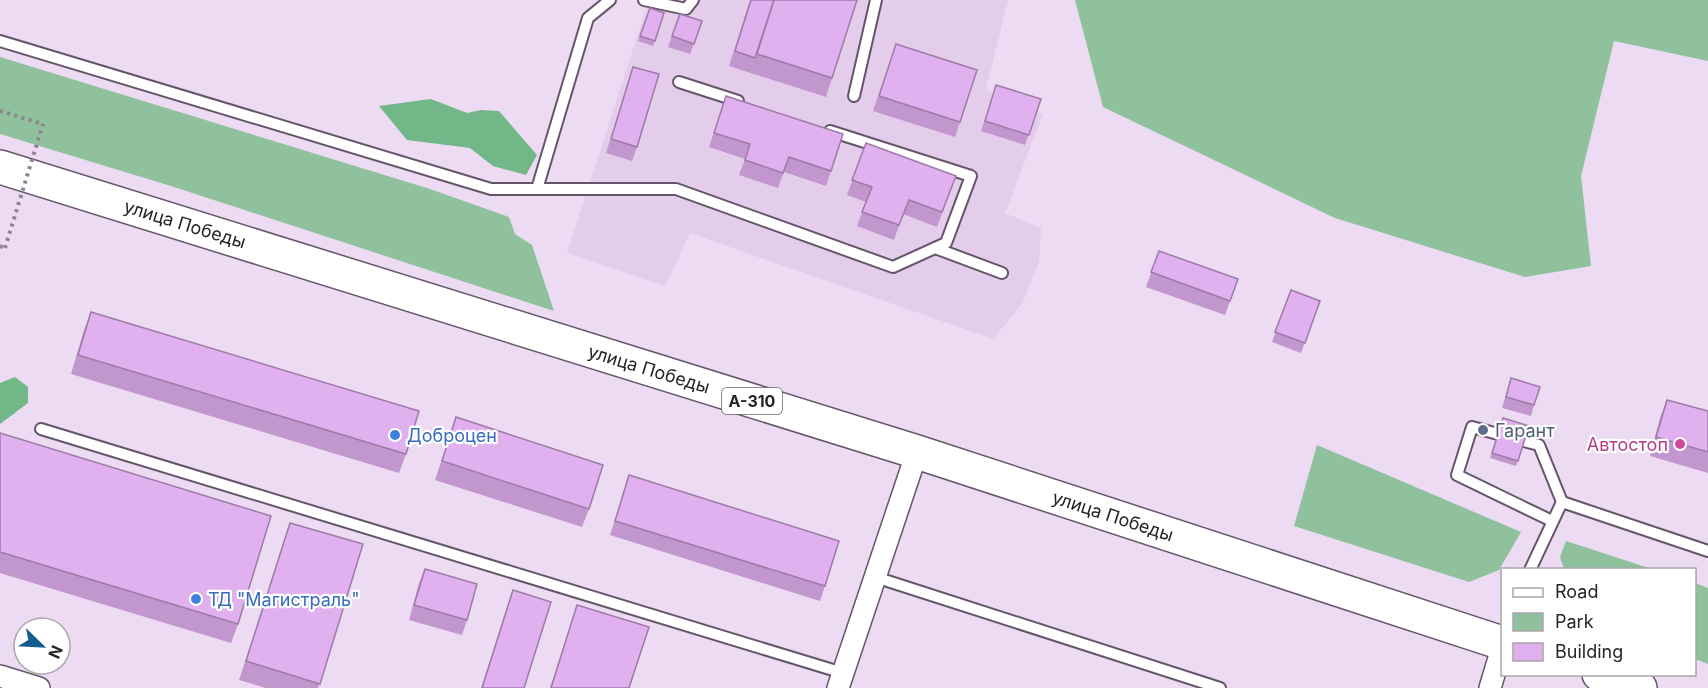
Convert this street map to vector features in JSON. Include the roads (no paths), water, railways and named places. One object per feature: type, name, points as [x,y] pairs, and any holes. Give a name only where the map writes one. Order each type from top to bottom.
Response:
[{"type":"highway","name":"улица Победы","points":[[0,167],[917,452],[1501,642]]},
{"type":"highway","points":[[1602,676],[1640,688]]},
{"type":"street","points":[[840,681],[917,452]]},
{"type":"street","points":[[1490,688],[1501,654]]},
{"type":"street","points":[[0,676],[39,688]]},
{"type":"lane","points":[[537,189],[588,18],[610,0]]},
{"type":"lane","points":[[644,0],[686,9],[693,0]]},
{"type":"lane","points":[[854,96],[876,0]]},
{"type":"lane","points":[[0,41],[491,189],[676,189],[893,267],[946,243],[970,176],[814,126]]},
{"type":"lane","points":[[679,82],[747,104]]},
{"type":"lane","points":[[935,249],[1002,273]]},
{"type":"lane","points":[[1552,520],[1457,475],[1472,427],[1539,445],[1562,502],[1708,551]]},
{"type":"lane","points":[[41,429],[840,681]]},
{"type":"lane","points":[[1531,568],[1562,502]]},
{"type":"lane","points":[[875,577],[1220,688]]},
{"type":"place","name":"Гарант","points":[[1483,430]]},
{"type":"place","name":"Доброцен","points":[[395,435]]},
{"type":"place","name":"Автостоп","points":[[1680,444]]},
{"type":"place","name":"ТД \"Магистраль\"","points":[[196,599]]}]
